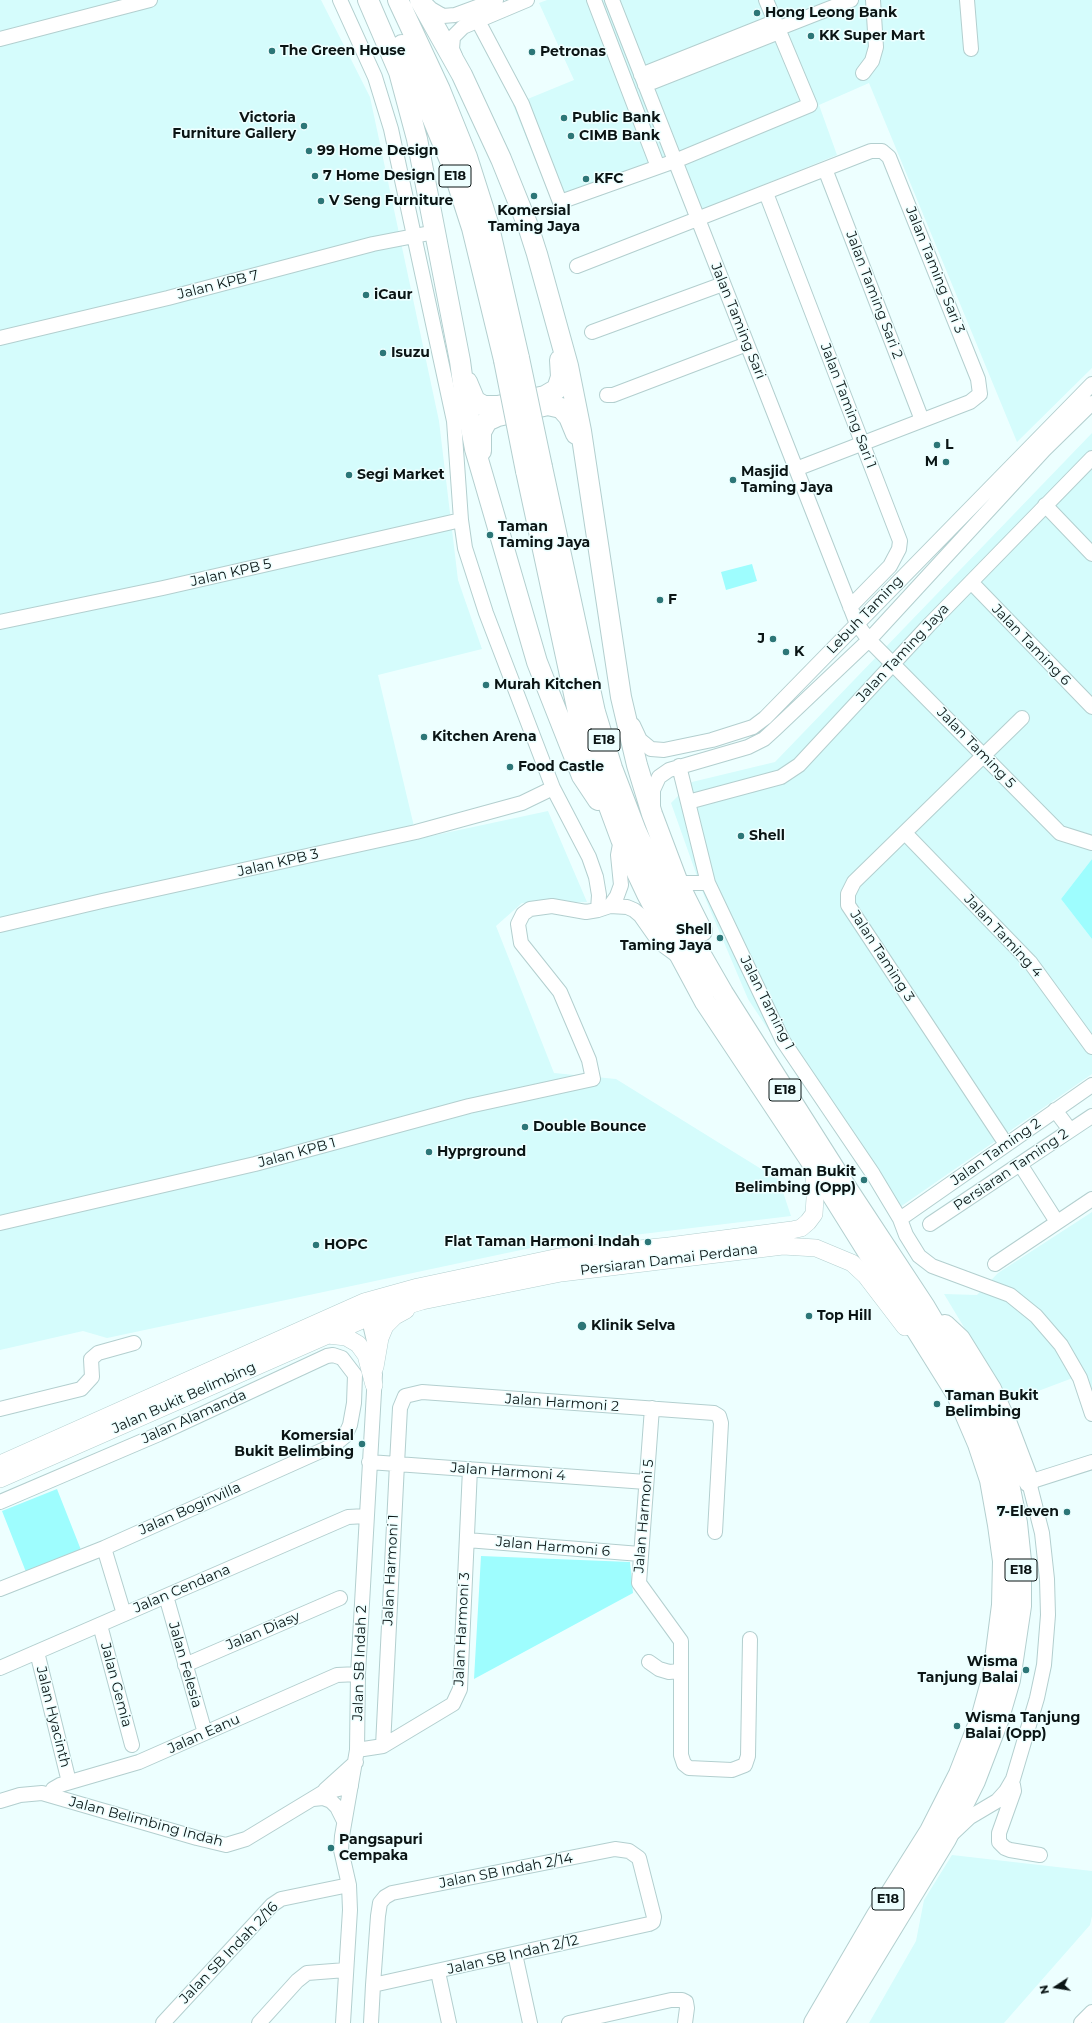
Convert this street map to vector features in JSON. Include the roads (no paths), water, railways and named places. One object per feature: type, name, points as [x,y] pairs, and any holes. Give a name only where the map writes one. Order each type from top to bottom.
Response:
[{"type":"highway","points":[[368,0],[391,52],[407,100],[435,232],[474,442],[537,662],[582,776],[598,800],[612,816]]},
{"type":"highway","name":"E18","points":[[381,0],[425,98],[451,163],[511,359]]},
{"type":"highway","name":"E18","points":[[398,0],[440,90],[467,157],[488,223],[511,359],[534,469],[579,717],[621,839],[647,894],[680,958],[705,1002],[814,1166],[957,1395],[978,1444],[990,1480],[1003,1561],[1002,1605],[993,1675],[982,1715],[959,1774],[930,1831],[877,1915],[814,2023]]},
{"type":"highway","points":[[421,0],[462,75],[501,159],[528,226],[568,366],[581,431],[621,696],[637,765],[652,814],[678,883],[709,945],[723,993]]},
{"type":"highway","points":[[460,361],[470,392],[475,401],[484,406],[498,406],[545,396],[557,389],[561,378],[555,318]]},
{"type":"highway","points":[[484,475],[480,447],[482,432],[487,421],[498,416],[548,405],[561,408],[569,417],[584,458]]},
{"type":"highway","name":"E18","points":[[534,469],[595,712],[612,768],[636,831],[662,887],[723,993],[846,1187],[926,1307],[971,1385],[994,1436],[1007,1474],[1017,1523],[1021,1606],[1010,1680],[998,1721],[975,1781],[946,1839],[834,2023]]},
{"type":"highway","points":[[926,1307],[960,1339],[976,1362],[991,1389],[1007,1424],[1029,1482]]},
{"type":"main road","name":"Persiaran Damai Perdana","points":[[367,1309],[418,1287],[559,1257],[669,1246],[792,1230],[805,1225],[814,1214],[814,1166]]},
{"type":"main road","name":"Persiaran Damai Perdana","points":[[367,1309],[422,1301],[561,1273],[797,1246],[816,1248],[852,1263],[866,1276],[906,1328],[930,1352]]},
{"type":"main road","points":[[375,1367],[380,1338],[385,1326],[395,1316],[422,1301]]},
{"type":"main road","name":"Jalan Bukit Belimbing","points":[[0,1479],[328,1335],[367,1309]]},
{"type":"main road","name":"Jalan Bukit Belimbing","points":[[0,1464],[367,1309]]},
{"type":"main road","points":[[328,1335],[346,1337],[358,1344],[366,1355],[374,1385]]},
{"type":"street","points":[[0,40],[150,0]]},
{"type":"street","points":[[340,0],[375,77],[391,129],[454,421],[461,520],[465,548],[484,606],[553,788],[589,857],[604,908]]},
{"type":"street","points":[[421,0],[431,9],[443,16],[455,15],[496,0]]},
{"type":"street","points":[[462,75],[452,49],[453,37],[462,27],[527,0]]},
{"type":"street","points":[[594,0],[658,167]]},
{"type":"street","name":"Jalan Taming Sari","points":[[612,0],[850,607],[857,624],[869,640]]},
{"type":"street","points":[[478,21],[522,104],[560,202],[675,161],[810,105],[766,0]]},
{"type":"street","points":[[643,80],[777,27],[851,0]]},
{"type":"street","points":[[863,73],[872,61],[876,47],[872,0]]},
{"type":"street","points":[[967,0],[971,49]]},
{"type":"street","name":"Jalan Taming Sari 3","points":[[825,169],[871,151],[882,150],[890,157],[978,379],[980,394],[970,402],[922,420]]},
{"type":"street","points":[[577,266],[825,169]]},
{"type":"street","name":"Jalan Taming Sari 2","points":[[825,169],[922,420]]},
{"type":"street","name":"Jalan Taming Sari 1","points":[[766,193],[900,541],[899,549],[890,566],[850,607]]},
{"type":"street","name":"Jalan KPB 7","points":[[0,338],[168,298],[373,244],[435,232]]},
{"type":"street","points":[[592,332],[723,284]]},
{"type":"street","points":[[607,395],[613,395],[747,344]]},
{"type":"street","name":"Lebuh Taming","points":[[621,696],[640,740],[651,749],[676,749],[742,732],[753,727],[765,718],[1092,384]]},
{"type":"street","name":"Lebuh Taming","points":[[652,814],[653,790],[659,777],[679,766],[748,747],[764,739],[869,640],[1044,450],[1092,403]]},
{"type":"street","points":[[796,469],[922,420]]},
{"type":"street","name":"Jalan Taming Jaya","points":[[688,802],[782,777],[799,765],[893,663],[1092,458]]},
{"type":"street","points":[[1045,505],[1092,554]]},
{"type":"street","name":"Jalan KPB 5","points":[[0,622],[163,588],[461,520]]},
{"type":"street","name":"Jalan Taming 6","points":[[971,582],[1092,707]]},
{"type":"street","name":"Jalan Taming 5","points":[[869,640],[1060,833],[1092,843]]},
{"type":"street","name":"Jalan Taming 3","points":[[1006,1144],[848,904],[848,894],[854,882],[1022,718]]},
{"type":"street","name":"Jalan Taming 1","points":[[679,766],[708,883],[784,1041],[873,1174],[900,1219],[906,1235],[919,1256],[932,1266],[1010,1295],[1036,1316],[1061,1345],[1080,1378],[1092,1411]]},
{"type":"street","name":"Jalan KPB 3","points":[[0,925],[102,900],[416,832],[522,803],[553,788]]},
{"type":"street","name":"Jalan Taming 4","points":[[905,833],[1030,962],[1092,1047]]},
{"type":"street","points":[[604,908],[617,896],[621,885],[618,855],[621,839]]},
{"type":"street","points":[[678,883],[708,883]]},
{"type":"street","name":"Jalan KPB 1","points":[[0,1223],[255,1164],[469,1106],[593,1079],[589,1060],[560,992],[522,943],[518,924],[523,914],[530,909],[552,906],[586,912],[604,908]]},
{"type":"street","points":[[604,908],[623,907],[634,910],[640,915],[659,942],[680,958]]},
{"type":"street","name":"Jalan Taming 2","points":[[900,1219],[1092,1085]]},
{"type":"street","points":[[1055,1110],[1070,1130]]},
{"type":"street","name":"Persiaran Taming 2","points":[[930,1224],[1092,1116]]},
{"type":"street","points":[[1020,1164],[1058,1222]]},
{"type":"street","points":[[995,1264],[1092,1199]]},
{"type":"street","name":"Jalan SB Indah 2","points":[[343,2023],[350,1910],[348,1885],[341,1850],[344,1821],[357,1756],[358,1674],[375,1367],[374,1341],[367,1309]]},
{"type":"street","points":[[0,1410],[81,1389],[92,1377],[91,1359],[98,1352],[134,1343]]},
{"type":"street","name":"Jalan Alamanda","points":[[0,1502],[158,1434],[327,1356],[333,1355],[342,1358],[355,1375],[354,1403]]},
{"type":"street","name":"Jalan Harmoni 2","points":[[405,1396],[422,1392],[714,1413],[719,1416],[721,1423],[715,1532]]},
{"type":"street","name":"Jalan Harmoni 1","points":[[383,1746],[396,1464],[400,1408],[405,1396]]},
{"type":"street","points":[[354,1403],[373,1404]]},
{"type":"street","name":"Jalan Boginvilla","points":[[0,1589],[104,1548],[334,1445],[345,1436],[350,1425],[354,1403]]},
{"type":"street","name":"Jalan Harmoni 5","points":[[652,1408],[639,1583],[681,1642],[681,1755],[684,1764],[689,1768],[732,1770],[745,1765],[748,1756],[750,1639]]},
{"type":"street","name":"Jalan Harmoni 4","points":[[369,1462],[646,1482]]},
{"type":"street","points":[[946,1839],[970,1817],[997,1801],[1006,1791],[1013,1779],[1037,1698],[1044,1665],[1048,1615],[1042,1533],[1029,1482],[1092,1462]]},
{"type":"street","name":"Jalan Harmoni 3","points":[[357,1756],[383,1746],[453,1704],[460,1688],[470,1469]]},
{"type":"street","name":"Jalan Cendana","points":[[0,1668],[348,1517],[366,1516]]},
{"type":"street","name":"Jalan Harmoni 6","points":[[467,1540],[640,1554]]},
{"type":"street","points":[[104,1548],[124,1614]]},
{"type":"street","name":"Jalan Felesia","points":[[166,1596],[205,1733]]},
{"type":"street","name":"Jalan Diasy","points":[[185,1665],[340,1598]]},
{"type":"street","name":"Jalan Gemia","points":[[100,1625],[132,1745]]},
{"type":"street","name":"Jalan Hyacinth","points":[[36,1652],[69,1782]]},
{"type":"street","points":[[649,1662],[659,1669],[669,1672],[680,1671]]},
{"type":"street","name":"Jalan Eanu","points":[[50,1795],[53,1789],[69,1782],[139,1762],[337,1675],[358,1674]]},
{"type":"street","points":[[344,1821],[337,1807],[331,1801],[317,1796],[357,1756]]},
{"type":"street","points":[[1013,1779],[1014,1791],[999,1832],[999,1842],[1005,1848],[1040,1855]]},
{"type":"street","name":"Jalan Belimbing Indah","points":[[0,1801],[32,1792],[50,1795],[226,1845],[246,1839],[317,1796],[351,1786]]},
{"type":"street","points":[[988,1806],[995,1807],[1000,1811],[1004,1819]]},
{"type":"street","name":"Jalan SB Indah 2/14","points":[[373,1985],[380,1903],[392,1893],[615,1850],[624,1850],[634,1853],[639,1858],[652,1910],[653,1922]]},
{"type":"street","name":"Jalan SB Indah 2/16","points":[[163,2023],[272,1905],[281,1900],[348,1885]]},
{"type":"street","name":"Jalan SB Indah 2/12","points":[[373,1985],[438,1972],[653,1922]]},
{"type":"street","points":[[515,1954],[530,2023]]},
{"type":"street","points":[[259,2023],[297,1980],[307,1973],[346,1970]]},
{"type":"street","points":[[438,1972],[449,2023]]},
{"type":"street","points":[[371,2023],[373,1985]]},
{"type":"street","points":[[569,2023],[671,2000],[682,2000],[686,2002],[687,2008],[685,2023]]},
{"type":"street","points":[[1081,2023],[1092,2012]]},
{"type":"place","name":"Hong Leong Bank","points":[[757,13]]},
{"type":"place","name":"KK Super Mart","points":[[811,36]]},
{"type":"place","name":"The Green House","points":[[272,51]]},
{"type":"place","name":"Petronas","points":[[532,52]]},
{"type":"place","name":"Public Bank","points":[[564,118]]},
{"type":"place","name":"Victoria Furniture Gallery","points":[[304,126]]},
{"type":"place","name":"CIMB Bank","points":[[571,136]]},
{"type":"place","name":"99 Home Design","points":[[309,151]]},
{"type":"place","name":"7 Home Design","points":[[315,176]]},
{"type":"place","name":"KFC","points":[[586,179]]},
{"type":"place","name":"Komersial Taming Jaya","points":[[534,196]]},
{"type":"place","name":"V Seng Furniture","points":[[321,201]]},
{"type":"place","name":"iCaur","points":[[366,295]]},
{"type":"place","name":"Isuzu","points":[[383,353]]},
{"type":"place","name":"L","points":[[937,445]]},
{"type":"place","name":"M","points":[[946,462]]},
{"type":"place","name":"Segi Market","points":[[349,475]]},
{"type":"place","name":"Masjid Taming Jaya","points":[[733,480]]},
{"type":"place","name":"Taman Taming Jaya","points":[[490,535]]},
{"type":"place","name":"F","points":[[660,600]]},
{"type":"place","name":"J","points":[[773,639]]},
{"type":"place","name":"K","points":[[786,652]]},
{"type":"place","name":"Murah Kitchen","points":[[486,685]]},
{"type":"place","name":"Kitchen Arena","points":[[424,737]]},
{"type":"place","name":"Food Castle","points":[[510,767]]},
{"type":"place","name":"Shell","points":[[741,836]]},
{"type":"place","name":"Shell Taming Jaya","points":[[720,938]]},
{"type":"place","name":"Double Bounce","points":[[525,1127]]},
{"type":"place","name":"Hyprground","points":[[429,1152]]},
{"type":"place","name":"Taman Bukit Belimbing (Opp)","points":[[864,1180]]},
{"type":"place","name":"Flat Taman Harmoni Indah","points":[[648,1242]]},
{"type":"place","name":"HOPC","points":[[316,1245]]},
{"type":"place","name":"Top Hill","points":[[809,1316]]},
{"type":"place","name":"Klinik Selva","points":[[582,1326]]},
{"type":"place","name":"Taman Bukit Belimbing","points":[[937,1404]]},
{"type":"place","name":"Komersial Bukit Belimbing","points":[[362,1444]]},
{"type":"place","name":"7-Eleven","points":[[1067,1512]]},
{"type":"place","name":"Wisma Tanjung Balai","points":[[1026,1670]]},
{"type":"place","name":"Wisma Tanjung Balai (Opp)","points":[[957,1726]]},
{"type":"place","name":"Pangsapuri Cempaka","points":[[331,1848]]}]
